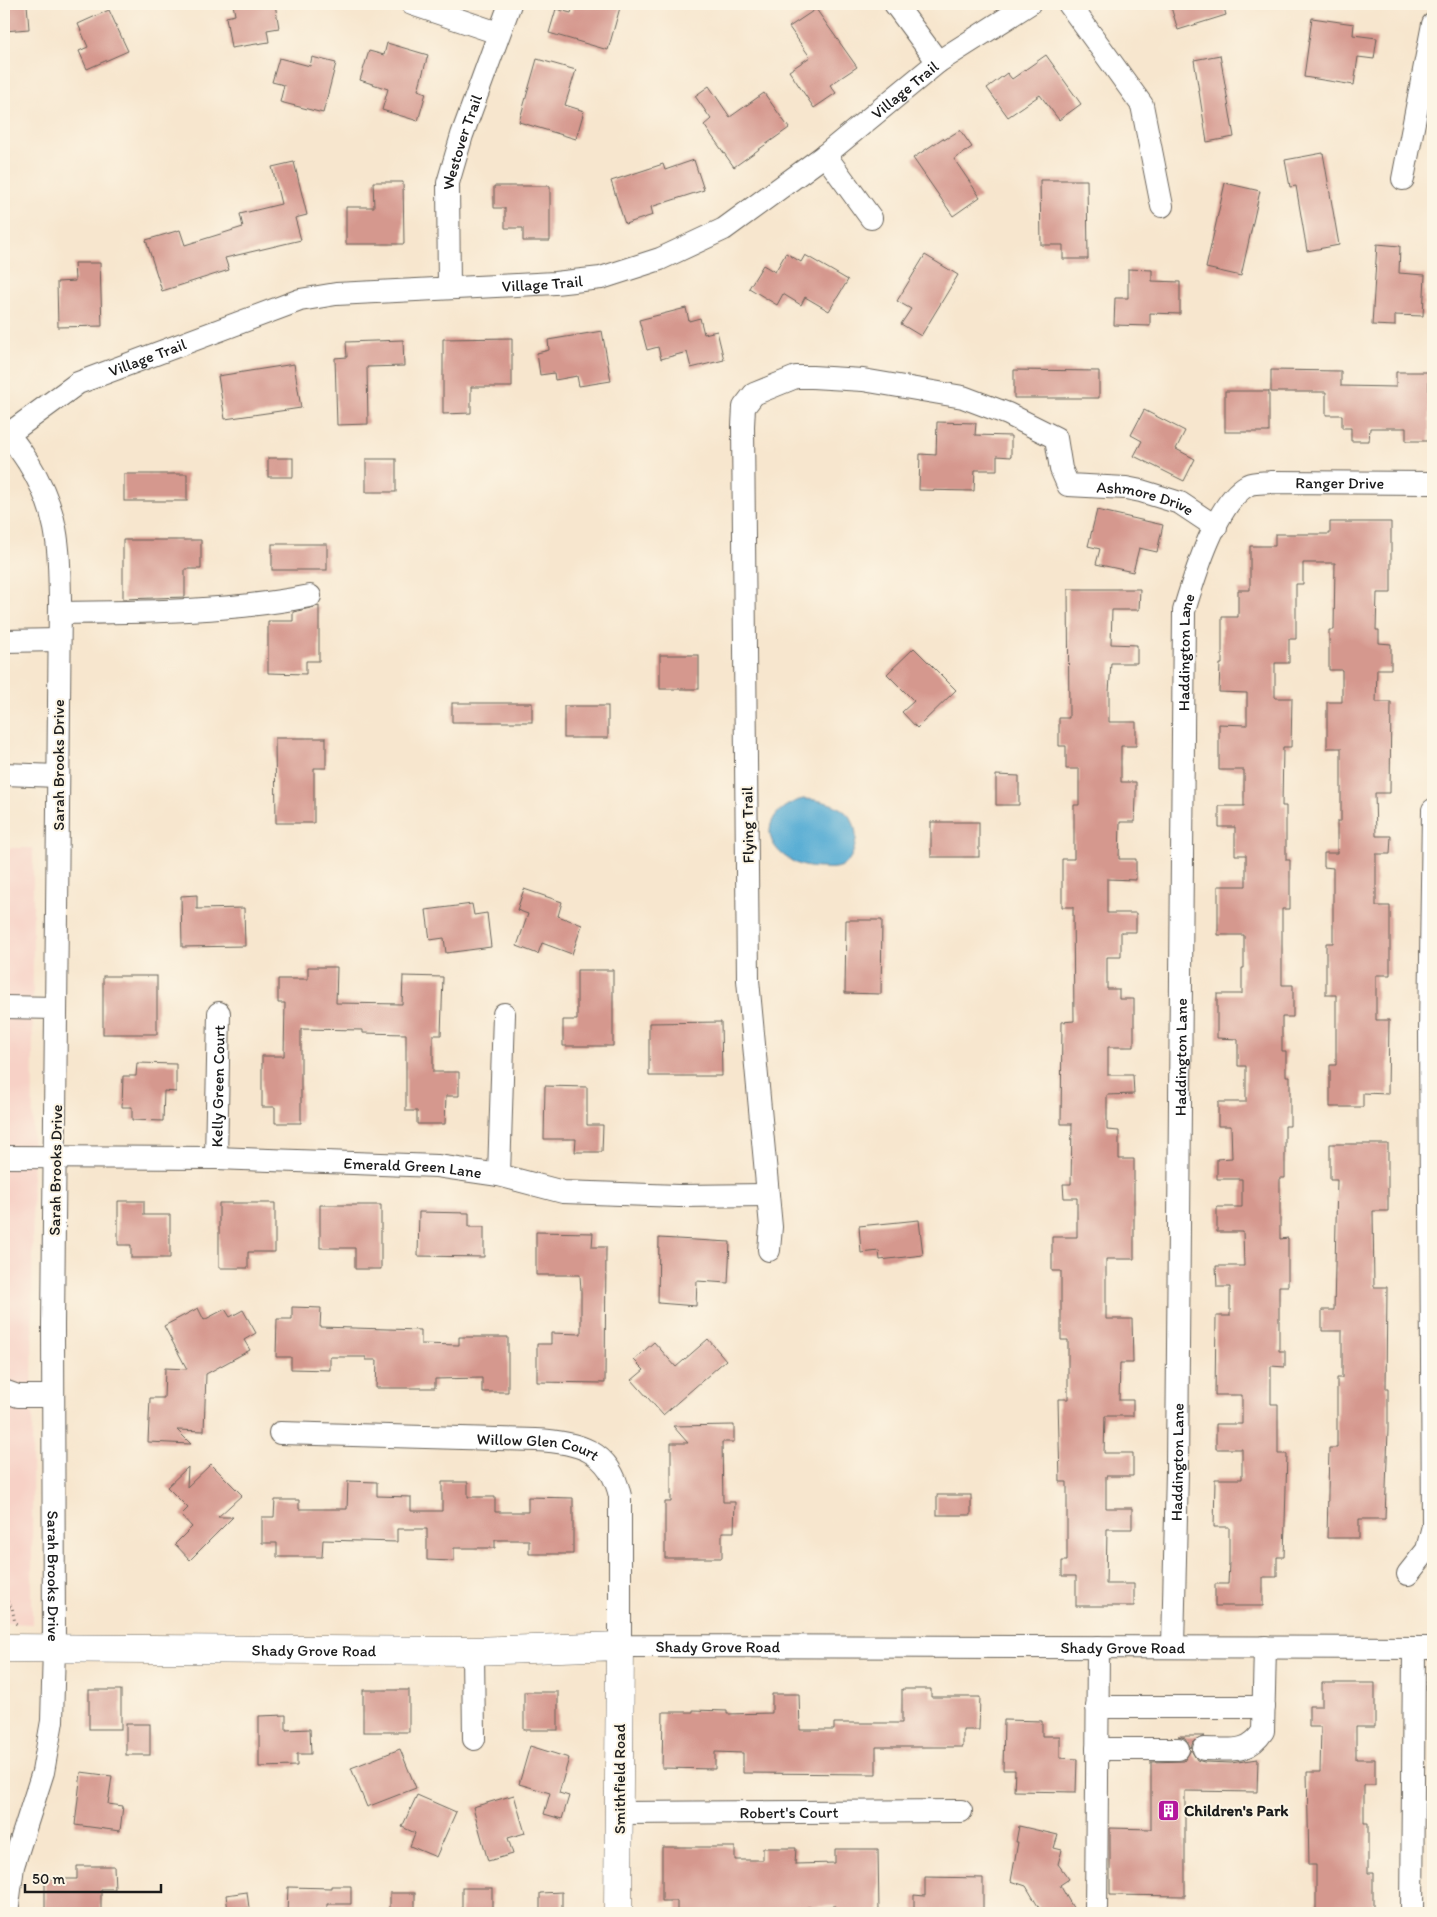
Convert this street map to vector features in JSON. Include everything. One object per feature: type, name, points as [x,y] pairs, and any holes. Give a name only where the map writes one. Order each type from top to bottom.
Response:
[{"type":"main road","name":"Shady Grove Road","points":[[4,1648],[473,1651],[620,1646]]},
{"type":"main road","name":"Smithfield Road","points":[[618,1913],[620,1646]]},
{"type":"street","points":[[412,4],[498,33]]},
{"type":"street","name":"Westover Trail","points":[[449,288],[448,183],[498,33],[510,4]]},
{"type":"street","points":[[895,4],[938,62]]},
{"type":"street","name":"Village Trail","points":[[5,434],[78,383],[300,300],[336,294],[555,283],[601,278],[660,259],[724,229],[825,155],[938,62],[1029,4]]},
{"type":"street","points":[[1069,4],[1142,105],[1162,206]]},
{"type":"street","points":[[1403,179],[1431,48],[1433,24]]},
{"type":"street","points":[[825,155],[871,218]]},
{"type":"street","name":"Ashmore Drive","points":[[747,401],[754,394],[779,382],[796,377],[863,380],[963,397],[1008,414],[1056,438],[1061,469],[1068,485],[1126,488],[1180,502],[1216,527]]},
{"type":"street","name":"Flying Trail","points":[[747,401],[744,407],[743,426],[748,980],[771,1227],[769,1250]]},
{"type":"street","name":"Sarah Brooks Drive","points":[[5,434],[22,453],[45,491],[55,519],[59,554],[60,613],[52,1721],[43,1772],[13,1866],[7,1913]]},
{"type":"street","name":"Ranger Drive","points":[[1249,485],[1271,482],[1433,483]]},
{"type":"street","name":"Haddington Lane","points":[[1173,1647],[1177,1470],[1182,659],[1184,611],[1199,564],[1216,527],[1233,500],[1249,485]]},
{"type":"street","points":[[60,613],[159,612],[238,606],[310,596]]},
{"type":"street","points":[[4,642],[59,640]]},
{"type":"street","points":[[4,774],[58,776]]},
{"type":"street","points":[[1408,1574],[1427,1550],[1433,1526],[1431,1033],[1433,810]]},
{"type":"street","points":[[4,1007],[56,1008]]},
{"type":"street","name":"Kelly Green Court","points":[[216,1158],[219,1013]]},
{"type":"street","points":[[499,1175],[504,1014]]},
{"type":"street","name":"Emerald Green Lane","points":[[4,1157],[216,1158],[437,1166],[499,1175],[564,1192],[594,1195],[767,1195]]},
{"type":"street","points":[[4,1390],[18,1396],[53,1396]]},
{"type":"street","name":"Willow Glen Court","points":[[280,1433],[566,1441],[589,1450],[605,1462],[616,1479],[620,1496],[620,1646]]},
{"type":"street","name":"Shady Grove Road","points":[[620,1646],[1424,1648]]},
{"type":"street","points":[[1096,1913],[1098,1647]]},
{"type":"street","points":[[1204,1749],[1243,1749],[1256,1742],[1263,1731],[1265,1647]]},
{"type":"street","points":[[1412,1913],[1423,1787],[1424,1648]]},
{"type":"street","points":[[473,1651],[474,1738]]},
{"type":"street","points":[[1097,1707],[1264,1706]]},
{"type":"street","points":[[1097,1749],[1178,1749]]},
{"type":"street","name":"Robert's Court","points":[[618,1813],[961,1811]]},
{"type":"path","points":[[4,1408],[8,1410],[4,1438]]},
{"type":"path","points":[[4,1598],[12,1607],[15,1623],[23,1626]]},
{"type":"path","points":[[4,1606],[12,1607]]},
{"type":"shaded area","points":[[4,848],[33,848],[32,1624],[4,1623]]},
{"type":"water","points":[[803,799],[832,804],[840,808],[852,821],[855,829],[855,845],[850,859],[843,865],[831,868],[801,865],[782,854],[774,846],[770,827],[774,818],[780,810]]},
{"type":"building","points":[[4,4],[27,4],[29,29],[4,31]]},
{"type":"building","points":[[233,4],[275,4],[279,28],[267,30],[269,42],[231,48],[226,17],[235,15]]},
{"type":"building","points":[[574,4],[621,4],[608,50],[549,33],[556,9],[571,13]]},
{"type":"building","points":[[1170,4],[1223,4],[1226,15],[1178,30]]},
{"type":"building","points":[[816,9],[857,67],[830,85],[836,93],[814,108],[789,71],[810,57],[789,27]]},
{"type":"building","points":[[109,10],[128,51],[87,69],[79,51],[88,47],[78,24]]},
{"type":"building","points":[[1312,18],[1354,24],[1353,35],[1377,38],[1374,59],[1358,57],[1354,85],[1304,77]]},
{"type":"building","points":[[387,43],[428,55],[418,90],[426,93],[418,121],[382,110],[388,89],[360,80],[369,51],[384,55]]},
{"type":"building","points":[[1046,55],[1081,104],[1059,120],[1040,95],[1008,117],[987,88],[1007,73],[1012,79]]},
{"type":"building","points":[[1220,55],[1234,137],[1207,142],[1194,60]]},
{"type":"building","points":[[312,57],[336,63],[323,113],[280,102],[284,85],[272,82],[279,58],[310,66]]},
{"type":"building","points":[[537,59],[576,70],[565,105],[584,111],[576,139],[519,122]]},
{"type":"building","points":[[709,86],[730,117],[764,93],[789,128],[734,167],[704,125],[711,119],[695,96]]},
{"type":"building","points":[[960,130],[972,147],[954,159],[980,197],[953,216],[913,158],[943,138],[944,140]]},
{"type":"building","points":[[1323,153],[1339,245],[1307,251],[1296,186],[1290,187],[1285,160]]},
{"type":"building","points":[[694,160],[704,190],[651,207],[653,215],[625,224],[611,181],[663,164],[665,170]]},
{"type":"building","points":[[294,162],[307,215],[295,218],[301,240],[225,258],[229,270],[162,291],[146,240],[180,230],[185,245],[243,227],[240,214],[281,204],[272,167]]},
{"type":"building","points":[[1040,180],[1087,180],[1088,259],[1063,259],[1063,245],[1041,245]]},
{"type":"building","points":[[373,182],[403,182],[404,244],[346,244],[346,207],[374,207]]},
{"type":"building","points":[[1225,183],[1260,191],[1241,276],[1206,268]]},
{"type":"building","points":[[494,186],[550,186],[550,241],[523,241],[523,228],[505,228],[505,208],[494,208]]},
{"type":"building","points":[[1377,244],[1400,246],[1399,273],[1425,275],[1423,316],[1395,315],[1395,326],[1372,325]]},
{"type":"building","points":[[786,253],[801,262],[805,255],[848,280],[829,311],[805,297],[801,305],[783,294],[777,305],[749,288],[763,265],[775,272]]},
{"type":"building","points":[[925,255],[958,275],[921,336],[901,324],[911,309],[897,301]]},
{"type":"building","points":[[74,263],[100,263],[102,326],[58,327],[57,282],[75,281]]},
{"type":"building","points":[[1128,269],[1152,270],[1152,281],[1180,282],[1180,314],[1150,313],[1150,326],[1114,325],[1115,298],[1128,298]]},
{"type":"building","points":[[686,308],[689,321],[700,318],[704,334],[717,331],[724,360],[691,368],[687,352],[661,359],[658,347],[647,350],[639,320]]},
{"type":"building","points":[[602,331],[611,381],[579,386],[577,376],[555,380],[554,373],[540,375],[537,353],[549,350],[548,340]]},
{"type":"building","points":[[512,338],[512,387],[471,387],[471,413],[443,414],[443,339]]},
{"type":"building","points":[[403,340],[404,366],[367,367],[368,424],[337,425],[335,358],[347,357],[346,342]]},
{"type":"building","points":[[294,364],[301,408],[225,419],[218,376]]},
{"type":"building","points":[[1014,370],[1099,371],[1099,398],[1014,398]]},
{"type":"building","points":[[1271,370],[1341,371],[1341,386],[1396,387],[1396,372],[1429,372],[1429,441],[1406,441],[1406,428],[1370,428],[1369,441],[1351,441],[1351,428],[1342,428],[1342,415],[1326,415],[1326,392],[1271,392]]},
{"type":"building","points":[[1225,391],[1269,391],[1269,432],[1225,432]]},
{"type":"building","points":[[1144,410],[1185,431],[1176,449],[1195,459],[1184,481],[1134,456],[1142,441],[1131,435]]},
{"type":"building","points":[[937,422],[976,423],[975,435],[1011,436],[1011,457],[997,456],[997,470],[975,470],[974,491],[919,490],[920,454],[936,455]]},
{"type":"building","points":[[268,458],[293,458],[293,477],[268,477]]},
{"type":"building","points":[[366,459],[396,459],[396,492],[366,492]]},
{"type":"building","points":[[124,474],[187,474],[187,501],[124,501]]},
{"type":"building","points":[[1097,510],[1163,525],[1157,552],[1139,548],[1133,572],[1096,564],[1100,549],[1088,546]]},
{"type":"building","points":[[1330,522],[1391,522],[1391,593],[1377,593],[1376,630],[1379,630],[1379,643],[1391,644],[1391,669],[1377,669],[1376,702],[1391,702],[1390,793],[1375,793],[1376,836],[1391,836],[1390,854],[1376,854],[1376,906],[1390,906],[1390,975],[1376,975],[1376,1020],[1389,1020],[1388,1094],[1363,1093],[1363,1107],[1330,1107],[1330,1065],[1336,1065],[1336,995],[1326,995],[1326,943],[1333,943],[1333,868],[1324,867],[1324,853],[1337,853],[1337,821],[1341,821],[1341,748],[1327,748],[1327,702],[1342,702],[1342,670],[1329,670],[1329,630],[1334,630],[1335,563],[1303,563],[1303,584],[1296,584],[1296,639],[1289,639],[1289,663],[1275,663],[1275,698],[1292,698],[1291,747],[1283,747],[1282,806],[1286,806],[1286,860],[1290,860],[1290,909],[1282,909],[1282,985],[1293,985],[1293,1017],[1282,1017],[1282,1051],[1286,1051],[1286,1076],[1290,1076],[1290,1126],[1285,1126],[1285,1178],[1280,1178],[1280,1239],[1288,1238],[1288,1286],[1279,1286],[1279,1351],[1285,1351],[1285,1367],[1271,1366],[1271,1404],[1278,1404],[1278,1454],[1287,1454],[1284,1557],[1277,1557],[1277,1577],[1263,1577],[1263,1606],[1215,1606],[1215,1584],[1228,1584],[1229,1527],[1214,1527],[1215,1479],[1242,1479],[1242,1449],[1216,1449],[1216,1424],[1242,1424],[1242,1395],[1215,1395],[1216,1316],[1230,1316],[1230,1287],[1217,1287],[1216,1266],[1244,1266],[1243,1232],[1217,1232],[1217,1207],[1242,1207],[1242,1179],[1217,1179],[1217,1159],[1232,1158],[1231,1126],[1218,1126],[1218,1102],[1246,1102],[1246,1066],[1238,1066],[1238,1039],[1217,1038],[1217,994],[1242,994],[1242,968],[1244,968],[1244,935],[1218,935],[1218,886],[1246,886],[1246,855],[1235,855],[1235,827],[1219,827],[1219,806],[1244,806],[1244,770],[1219,770],[1219,724],[1247,725],[1247,693],[1219,692],[1220,664],[1222,664],[1222,617],[1238,617],[1238,590],[1250,590],[1250,546],[1275,546],[1275,534],[1330,534]]},
{"type":"building","points":[[123,540],[201,540],[201,569],[185,569],[185,597],[123,599]]},
{"type":"building","points":[[272,544],[327,544],[327,570],[272,570]]},
{"type":"building","points":[[1068,589],[1140,589],[1139,610],[1112,610],[1111,644],[1137,645],[1137,663],[1111,663],[1109,692],[1109,722],[1136,722],[1136,746],[1121,746],[1121,782],[1136,782],[1136,798],[1135,822],[1120,822],[1119,859],[1136,859],[1136,880],[1107,879],[1107,913],[1136,913],[1136,932],[1121,932],[1121,957],[1107,957],[1107,989],[1119,989],[1119,999],[1134,999],[1134,1047],[1108,1047],[1108,1075],[1133,1075],[1134,1094],[1107,1095],[1107,1130],[1119,1131],[1119,1159],[1134,1159],[1134,1259],[1106,1259],[1106,1319],[1132,1319],[1133,1363],[1120,1363],[1119,1400],[1133,1400],[1133,1416],[1105,1416],[1104,1453],[1133,1453],[1133,1476],[1106,1476],[1106,1508],[1132,1508],[1132,1529],[1107,1529],[1106,1584],[1134,1584],[1134,1606],[1076,1606],[1076,1576],[1062,1576],[1062,1561],[1067,1561],[1067,1482],[1060,1482],[1058,1399],[1068,1399],[1068,1340],[1061,1340],[1061,1271],[1052,1271],[1052,1237],[1077,1237],[1077,1198],[1064,1198],[1063,1184],[1071,1184],[1072,1124],[1061,1124],[1062,1022],[1074,1021],[1073,907],[1062,907],[1062,859],[1074,859],[1074,805],[1079,805],[1079,769],[1066,769],[1066,746],[1059,746],[1059,718],[1069,718]]},
{"type":"building","points":[[319,606],[319,661],[306,661],[306,674],[268,673],[268,621],[293,621],[293,612]]},
{"type":"building","points":[[914,648],[956,690],[917,728],[902,712],[914,701],[887,674]]},
{"type":"building","points":[[660,655],[699,655],[699,689],[660,689]]},
{"type":"building","points":[[452,703],[532,703],[532,722],[452,722]]},
{"type":"building","points":[[564,706],[608,706],[608,738],[564,738]]},
{"type":"building","points":[[275,738],[326,738],[326,768],[314,768],[314,823],[276,823]]},
{"type":"building","points":[[996,775],[1019,776],[1019,805],[996,805]]},
{"type":"building","points":[[931,822],[979,822],[979,857],[931,857]]},
{"type":"building","points":[[524,889],[562,902],[558,916],[582,925],[572,954],[542,943],[538,954],[517,946],[528,914],[517,910]]},
{"type":"building","points":[[197,895],[197,909],[244,908],[245,946],[182,947],[181,896]]},
{"type":"building","points":[[472,904],[474,915],[487,913],[491,947],[446,953],[444,938],[430,940],[426,910]]},
{"type":"building","points":[[846,920],[882,920],[881,994],[845,993]]},
{"type":"building","points":[[308,967],[337,967],[336,1003],[402,1004],[403,976],[443,977],[441,1035],[433,1035],[433,1072],[459,1072],[459,1096],[446,1096],[445,1124],[417,1124],[417,1111],[406,1111],[406,1034],[363,1033],[363,1030],[301,1029],[301,1123],[275,1123],[275,1107],[262,1107],[262,1056],[284,1056],[285,1003],[278,1003],[278,979],[308,979]]},
{"type":"building","points":[[577,970],[613,970],[613,1046],[563,1046],[563,1020],[577,1020]]},
{"type":"building","points":[[103,976],[157,976],[157,1034],[103,1034]]},
{"type":"building","points":[[721,1022],[722,1076],[649,1076],[649,1023]]},
{"type":"building","points":[[137,1063],[176,1064],[176,1092],[164,1091],[163,1121],[132,1120],[132,1107],[122,1107],[123,1076],[136,1076]]},
{"type":"building","points":[[545,1086],[587,1087],[587,1125],[603,1125],[602,1152],[575,1152],[576,1139],[544,1139]]},
{"type":"building","points":[[1330,1144],[1388,1144],[1388,1211],[1373,1211],[1374,1287],[1387,1287],[1386,1389],[1388,1389],[1388,1429],[1385,1519],[1359,1519],[1359,1538],[1327,1538],[1329,1448],[1337,1448],[1337,1378],[1342,1378],[1342,1331],[1322,1331],[1322,1310],[1334,1310],[1337,1180],[1330,1180]]},
{"type":"building","points":[[118,1201],[144,1201],[144,1215],[170,1215],[170,1258],[131,1258],[131,1245],[118,1245]]},
{"type":"building","points":[[219,1203],[275,1203],[275,1252],[248,1252],[248,1268],[219,1268]]},
{"type":"building","points":[[320,1205],[381,1205],[381,1269],[355,1269],[355,1248],[320,1248]]},
{"type":"building","points":[[419,1212],[469,1213],[469,1227],[484,1227],[484,1257],[418,1256]]},
{"type":"building","points":[[919,1220],[923,1255],[880,1260],[879,1251],[861,1253],[859,1226]]},
{"type":"building","points":[[536,1232],[593,1233],[592,1247],[606,1247],[605,1383],[537,1382],[537,1344],[551,1344],[551,1333],[581,1334],[581,1291],[580,1275],[536,1275]]},
{"type":"building","points":[[659,1238],[730,1242],[728,1283],[697,1281],[696,1306],[658,1303]]},
{"type":"building","points":[[292,1307],[321,1308],[320,1327],[421,1330],[421,1344],[459,1345],[459,1337],[508,1337],[508,1392],[482,1392],[482,1378],[435,1379],[435,1388],[376,1388],[377,1360],[366,1360],[366,1357],[330,1357],[330,1370],[291,1369],[291,1357],[276,1357],[277,1319],[292,1319]]},
{"type":"building","points":[[198,1308],[204,1320],[225,1309],[230,1317],[243,1310],[256,1333],[244,1340],[250,1350],[206,1374],[204,1431],[177,1430],[191,1444],[148,1442],[150,1398],[164,1398],[165,1368],[187,1369],[164,1326]]},
{"type":"building","points":[[708,1339],[726,1360],[663,1415],[632,1380],[644,1370],[634,1360],[654,1342],[676,1367]]},
{"type":"building","points":[[734,1425],[734,1442],[722,1442],[723,1502],[735,1502],[734,1532],[722,1532],[722,1558],[665,1558],[665,1502],[671,1502],[671,1443],[688,1443],[673,1426]]},
{"type":"building","points":[[211,1464],[242,1495],[218,1517],[233,1517],[190,1560],[175,1544],[192,1527],[181,1515],[188,1508],[167,1487],[188,1467],[187,1487]]},
{"type":"building","points":[[348,1481],[377,1482],[377,1496],[411,1497],[411,1511],[442,1511],[442,1482],[468,1482],[468,1497],[495,1497],[495,1512],[528,1512],[528,1497],[573,1498],[573,1554],[529,1554],[529,1540],[495,1540],[495,1548],[454,1548],[454,1561],[427,1560],[427,1529],[397,1529],[397,1542],[323,1540],[322,1557],[277,1557],[277,1543],[262,1543],[262,1517],[274,1517],[275,1500],[299,1500],[299,1509],[347,1509]]},
{"type":"building","points":[[937,1495],[971,1495],[971,1515],[937,1515]]},
{"type":"building","points":[[1322,1683],[1375,1683],[1375,1727],[1356,1727],[1356,1759],[1375,1759],[1375,1785],[1364,1785],[1364,1823],[1368,1823],[1368,1873],[1373,1873],[1373,1913],[1316,1913],[1316,1865],[1309,1865],[1307,1772],[1320,1772],[1321,1727],[1309,1727],[1309,1706],[1322,1706]]},
{"type":"building","points":[[902,1689],[931,1689],[931,1697],[980,1697],[979,1730],[963,1730],[963,1747],[876,1747],[876,1774],[743,1773],[743,1753],[715,1752],[715,1769],[662,1768],[663,1712],[693,1712],[693,1710],[727,1711],[727,1714],[772,1713],[772,1694],[799,1694],[800,1730],[834,1730],[834,1723],[902,1723]]},
{"type":"building","points":[[89,1690],[121,1690],[121,1729],[89,1729]]},
{"type":"building","points":[[363,1690],[409,1690],[409,1732],[363,1732]]},
{"type":"building","points":[[524,1692],[558,1692],[558,1730],[524,1730]]},
{"type":"building","points":[[286,1715],[286,1730],[310,1729],[311,1754],[297,1754],[297,1766],[259,1767],[259,1716]]},
{"type":"building","points":[[1004,1720],[1042,1721],[1042,1736],[1060,1736],[1060,1758],[1077,1759],[1076,1792],[1014,1791],[1015,1770],[1003,1770]]},
{"type":"building","points":[[126,1724],[150,1724],[150,1755],[126,1755]]},
{"type":"building","points":[[1178,1736],[1204,1736],[1193,1742],[1191,1748],[1185,1738]]},
{"type":"building","points":[[530,1746],[569,1758],[559,1793],[569,1796],[562,1819],[544,1814],[550,1793],[519,1784]]},
{"type":"building","points":[[400,1749],[416,1788],[367,1807],[351,1768]]},
{"type":"building","name":"Children's Park","points":[[1191,1750],[1197,1760],[1204,1762],[1231,1763],[1258,1759],[1257,1792],[1185,1791],[1185,1896],[1110,1895],[1110,1828],[1151,1829],[1151,1762],[1184,1761]]},
{"type":"building","points":[[81,1772],[112,1776],[108,1804],[123,1806],[120,1831],[75,1825]]},
{"type":"building","points":[[417,1795],[456,1812],[436,1857],[410,1846],[415,1833],[402,1827]]},
{"type":"building","points":[[514,1795],[525,1833],[508,1838],[513,1854],[488,1861],[473,1807]]},
{"type":"building","points":[[1019,1826],[1058,1835],[1054,1848],[1062,1850],[1058,1864],[1069,1879],[1060,1885],[1076,1913],[1042,1913],[1026,1886],[1011,1881]]},
{"type":"building","points":[[662,1847],[735,1847],[735,1860],[763,1860],[763,1848],[796,1848],[795,1864],[835,1863],[835,1849],[878,1849],[879,1913],[835,1913],[835,1906],[807,1907],[807,1913],[677,1913],[677,1901],[662,1901]]},
{"type":"building","points":[[77,1866],[114,1866],[115,1889],[101,1889],[101,1913],[45,1913],[45,1879],[77,1879]]},
{"type":"building","points":[[925,1877],[983,1878],[983,1913],[914,1913],[914,1895],[925,1896]]},
{"type":"building","points":[[331,1886],[351,1886],[351,1904],[327,1904],[327,1913],[287,1913],[288,1887],[331,1888]]},
{"type":"building","points":[[462,1888],[492,1888],[492,1913],[462,1913]]},
{"type":"building","points":[[247,1892],[249,1908],[228,1911],[226,1895]]},
{"type":"building","points":[[562,1892],[562,1913],[540,1913],[540,1893]]},
{"type":"building","points":[[390,1893],[415,1893],[415,1913],[390,1913]]},
{"type":"place","name":"Children's Park","points":[[1168,1810]]}]
